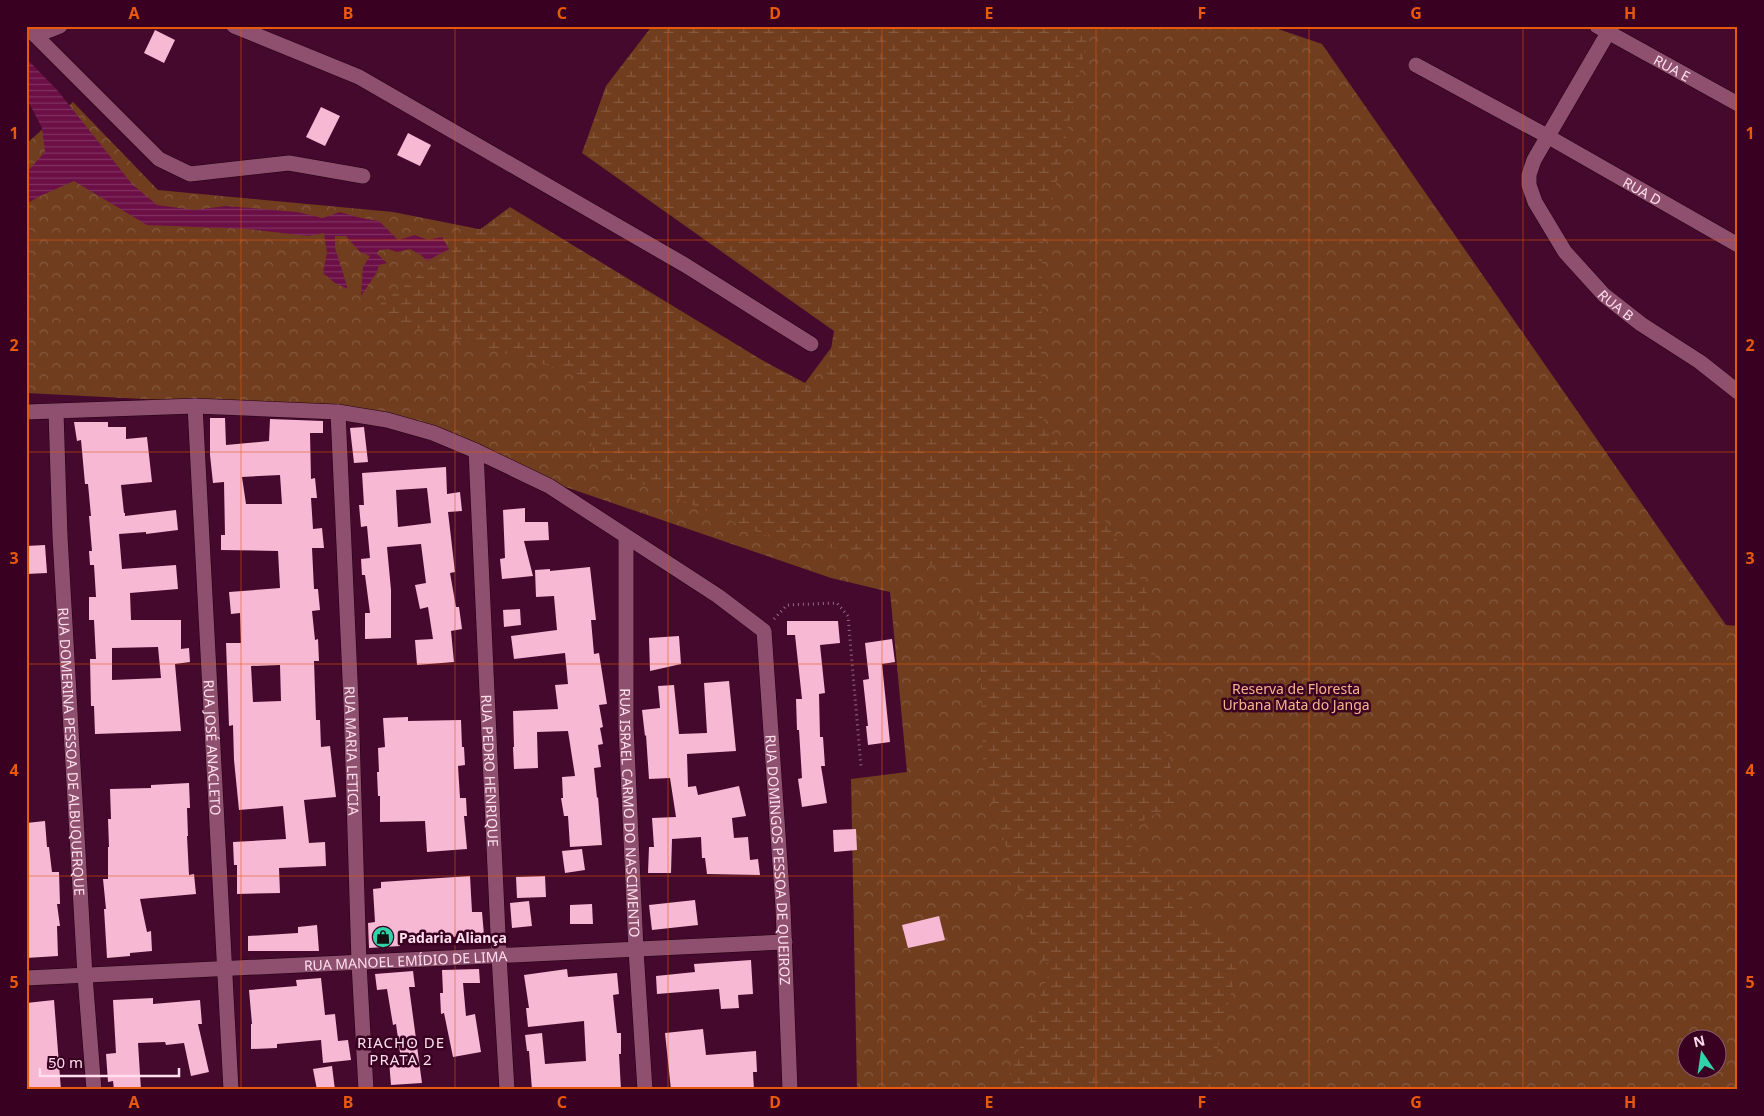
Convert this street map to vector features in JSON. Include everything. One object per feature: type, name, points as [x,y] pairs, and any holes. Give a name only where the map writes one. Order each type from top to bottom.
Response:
[{"type":"street","points":[[32,31],[60,26]]},
{"type":"street","points":[[234,26],[359,77],[685,265],[810,344]]},
{"type":"street","points":[[1416,65],[1547,136],[1606,29]]},
{"type":"street","name":"RUA E","points":[[1606,29],[1738,104]]},
{"type":"street","points":[[32,31],[158,159],[190,174],[289,163],[362,176]]},
{"type":"street","name":"RUA B","points":[[1547,136],[1534,160],[1529,174],[1529,186],[1535,202],[1565,252],[1604,296],[1641,324],[1700,362],[1738,392]]},
{"type":"street","name":"RUA D","points":[[1547,136],[1738,245]]},
{"type":"street","points":[[26,412],[195,406],[338,412],[387,420],[433,434],[476,451],[549,486],[718,596],[764,631]]},
{"type":"street","name":"RUA JOSÉ ANACLETO","points":[[195,406],[231,1090]]},
{"type":"street","name":"RUA DOMERINA PESSOA DE ALBUQUERQUE","points":[[56,412],[60,536],[94,1090]]},
{"type":"street","name":"RUA MARIA LETICIA","points":[[338,412],[351,701],[359,963],[366,1090]]},
{"type":"street","name":"RUA PEDRO HENRIQUE","points":[[476,451],[507,1090]]},
{"type":"street","name":"RUA ISRAEL CARMO DO NASCIMENTO","points":[[626,537],[626,726],[636,950],[645,1090]]},
{"type":"street","name":"RUA DOMINGOS PESSOA DE QUEIROZ","points":[[764,631],[785,942],[790,1090]]},
{"type":"street","name":"RUA MANOEL EMÍDIO DE LIMA","points":[[26,978],[785,942]]},
{"type":"path","points":[[764,631],[787,605],[838,603],[848,616],[861,766]]},
{"type":"green space","points":[[652,26],[1090,26],[1042,249],[1041,415],[1146,588],[1176,804],[1118,833],[1240,956],[1209,1084],[1203,1090],[1003,1090],[1052,966],[1037,956],[983,766],[979,597],[948,568],[770,537],[594,464],[584,376],[414,327],[371,311],[510,207],[823,397],[834,331],[582,153],[606,86]]},
{"type":"green space","name":"Reserva de Floresta Urbana Mata do Janga","points":[[969,26],[1269,26],[1322,44],[1726,625],[1738,626],[1738,1090],[857,1090],[851,779],[907,772],[890,592],[831,578],[338,409],[26,393],[26,144],[73,102],[158,190],[393,212],[534,240],[805,383],[848,325]]},
{"type":"shaded area","points":[[26,58],[58,91],[132,184],[157,205],[194,210],[226,206],[297,212],[323,218],[340,212],[379,221],[398,240],[415,235],[428,240],[442,237],[449,249],[427,261],[410,249],[397,252],[388,249],[379,250],[377,254],[387,263],[379,265],[377,272],[361,296],[363,267],[370,256],[360,252],[346,236],[335,236],[335,248],[348,289],[335,283],[323,273],[327,253],[324,233],[308,236],[248,229],[147,225],[74,181],[26,204],[26,173],[45,152],[42,128],[26,97]]},
{"type":"building","points":[[155,30],[175,40],[164,63],[144,53]]},
{"type":"building","points":[[321,107],[340,116],[325,146],[306,137]]},
{"type":"building","points":[[408,133],[431,145],[420,166],[397,155]]},
{"type":"building","points":[[210,418],[225,418],[226,445],[269,441],[270,419],[323,421],[323,433],[310,433],[311,479],[315,478],[317,498],[311,498],[313,529],[322,528],[324,548],[312,548],[314,589],[318,589],[320,610],[312,611],[315,640],[318,639],[319,661],[314,661],[316,720],[320,720],[321,747],[330,746],[336,797],[304,800],[309,843],[325,842],[326,866],[279,868],[280,893],[237,894],[237,865],[234,865],[233,842],[286,839],[283,806],[239,810],[233,725],[229,726],[226,643],[241,643],[240,613],[231,614],[229,592],[280,588],[278,551],[221,550],[221,535],[225,535],[224,482],[213,483],[210,455]],"holes":[[[280,475],[282,504],[246,504],[242,477]],[[280,665],[281,701],[253,702],[251,666]]]},
{"type":"building","points":[[74,422],[108,422],[108,427],[126,427],[126,439],[147,437],[152,482],[121,485],[125,516],[176,510],[178,530],[146,534],[146,532],[119,534],[122,569],[176,565],[178,589],[130,593],[131,620],[181,620],[181,649],[189,648],[190,662],[175,664],[181,731],[95,734],[94,706],[91,706],[90,659],[96,659],[94,620],[89,620],[89,597],[96,597],[94,565],[90,565],[89,551],[92,551],[88,484],[85,484],[81,440],[77,441]],"holes":[[[158,647],[161,678],[112,680],[112,648]]]},
{"type":"building","points":[[364,427],[368,462],[354,463],[350,428]]},
{"type":"building","points":[[446,467],[447,494],[460,492],[462,511],[448,512],[455,572],[450,573],[456,607],[459,607],[462,629],[451,631],[454,662],[417,665],[415,640],[433,639],[428,607],[420,609],[415,585],[426,583],[421,544],[387,547],[391,590],[391,638],[365,639],[365,613],[370,613],[365,575],[362,575],[361,559],[370,558],[367,526],[361,527],[359,505],[364,505],[362,473]],"holes":[[[427,488],[431,523],[398,527],[396,490]]]},
{"type":"building","points":[[525,508],[525,522],[548,522],[549,540],[524,541],[533,576],[502,579],[500,559],[505,558],[503,510]]},
{"type":"building","points":[[45,545],[47,573],[26,574],[26,546]]},
{"type":"building","points":[[590,567],[596,620],[591,620],[594,654],[599,653],[607,704],[599,705],[603,727],[600,728],[603,744],[598,745],[601,767],[594,768],[602,845],[570,847],[568,816],[564,816],[561,798],[563,798],[562,777],[575,776],[568,731],[537,732],[538,768],[514,769],[513,747],[513,711],[558,709],[555,685],[568,684],[565,653],[514,659],[511,636],[557,630],[554,596],[536,597],[535,570],[550,569],[550,571]]},
{"type":"building","points":[[520,609],[521,625],[504,627],[503,610]]},
{"type":"building","points":[[787,621],[838,621],[840,643],[820,645],[825,693],[819,694],[820,737],[823,737],[825,766],[821,766],[827,803],[802,807],[798,779],[802,778],[796,699],[802,699],[795,635],[787,635]]},
{"type":"building","points":[[679,636],[681,664],[650,671],[649,638]]},
{"type":"building","points":[[892,639],[895,662],[882,664],[890,742],[868,745],[863,680],[869,679],[865,643]]},
{"type":"building","points":[[729,681],[736,751],[687,754],[688,787],[696,786],[698,795],[739,786],[746,816],[732,818],[734,838],[748,837],[750,860],[758,859],[760,875],[707,874],[705,858],[702,858],[701,837],[672,839],[671,873],[648,873],[649,847],[654,847],[652,818],[676,817],[670,778],[649,779],[642,710],[660,708],[658,686],[674,685],[679,734],[707,733],[704,683]]},
{"type":"building","points":[[408,717],[408,721],[461,720],[465,765],[458,766],[460,798],[466,798],[467,816],[464,816],[467,849],[427,852],[425,821],[380,822],[380,796],[378,796],[377,772],[379,772],[378,748],[385,747],[383,718]]},
{"type":"building","points":[[189,783],[190,808],[187,808],[187,836],[189,875],[194,874],[196,894],[140,899],[147,932],[151,931],[152,951],[130,953],[130,956],[107,958],[103,879],[108,879],[108,819],[111,819],[110,789],[151,788],[151,785]]},
{"type":"building","points":[[45,821],[47,847],[49,847],[52,872],[59,872],[60,904],[57,904],[60,926],[57,926],[58,956],[26,958],[26,823]]},
{"type":"building","points":[[856,829],[857,850],[834,852],[833,830]]},
{"type":"building","points":[[582,849],[585,870],[565,873],[562,851]]},
{"type":"building","points":[[470,876],[472,912],[482,912],[484,935],[400,940],[400,946],[369,948],[368,923],[375,922],[373,889],[381,888],[381,882]]},
{"type":"building","points":[[545,876],[546,897],[517,898],[516,877]]},
{"type":"building","points":[[695,900],[698,925],[652,930],[649,905]]},
{"type":"building","points":[[529,901],[532,926],[512,928],[510,903]]},
{"type":"building","points":[[592,904],[593,924],[570,924],[570,905]]},
{"type":"building","points":[[939,916],[945,940],[908,948],[902,925]]},
{"type":"building","points":[[317,925],[319,951],[248,951],[248,936],[298,933],[298,927]]},
{"type":"building","points":[[751,960],[753,994],[738,995],[739,1008],[721,1009],[719,989],[657,994],[656,976],[695,972],[694,964]]},
{"type":"building","points":[[479,969],[480,983],[463,983],[466,1016],[475,1014],[481,1052],[453,1057],[444,1013],[441,1014],[440,993],[443,993],[442,970]]},
{"type":"building","points":[[567,969],[568,977],[617,973],[619,994],[613,995],[617,1033],[621,1033],[621,1054],[619,1054],[621,1090],[532,1090],[529,1051],[527,1051],[525,1035],[542,1033],[545,1064],[586,1061],[584,1021],[528,1027],[526,1008],[529,1008],[524,975]]},
{"type":"building","points":[[413,971],[415,987],[409,987],[422,1083],[391,1085],[389,1061],[401,1060],[396,1024],[393,1025],[387,989],[377,990],[375,974]]},
{"type":"building","points":[[321,978],[325,1015],[335,1014],[338,1041],[348,1040],[351,1060],[323,1063],[321,1040],[277,1044],[277,1048],[251,1049],[252,1024],[249,990],[297,986],[296,980]]},
{"type":"building","points":[[153,998],[153,1004],[200,1000],[202,1024],[198,1024],[209,1072],[191,1076],[184,1043],[166,1045],[165,1042],[138,1043],[141,1090],[114,1090],[113,1081],[108,1082],[106,1054],[116,1053],[113,1000]]},
{"type":"building","points":[[54,1000],[61,1090],[26,1090],[26,1003]]},
{"type":"building","points":[[703,1029],[706,1055],[756,1051],[757,1072],[753,1072],[754,1090],[671,1090],[665,1033]]},
{"type":"building","points":[[332,1066],[335,1090],[317,1090],[313,1069]]},
{"type":"place","name":"Padaria Aliança","points":[[383,937]]},
{"type":"district","name":"RIACHO DE PRATA 2","points":[[401,1050]]}]
